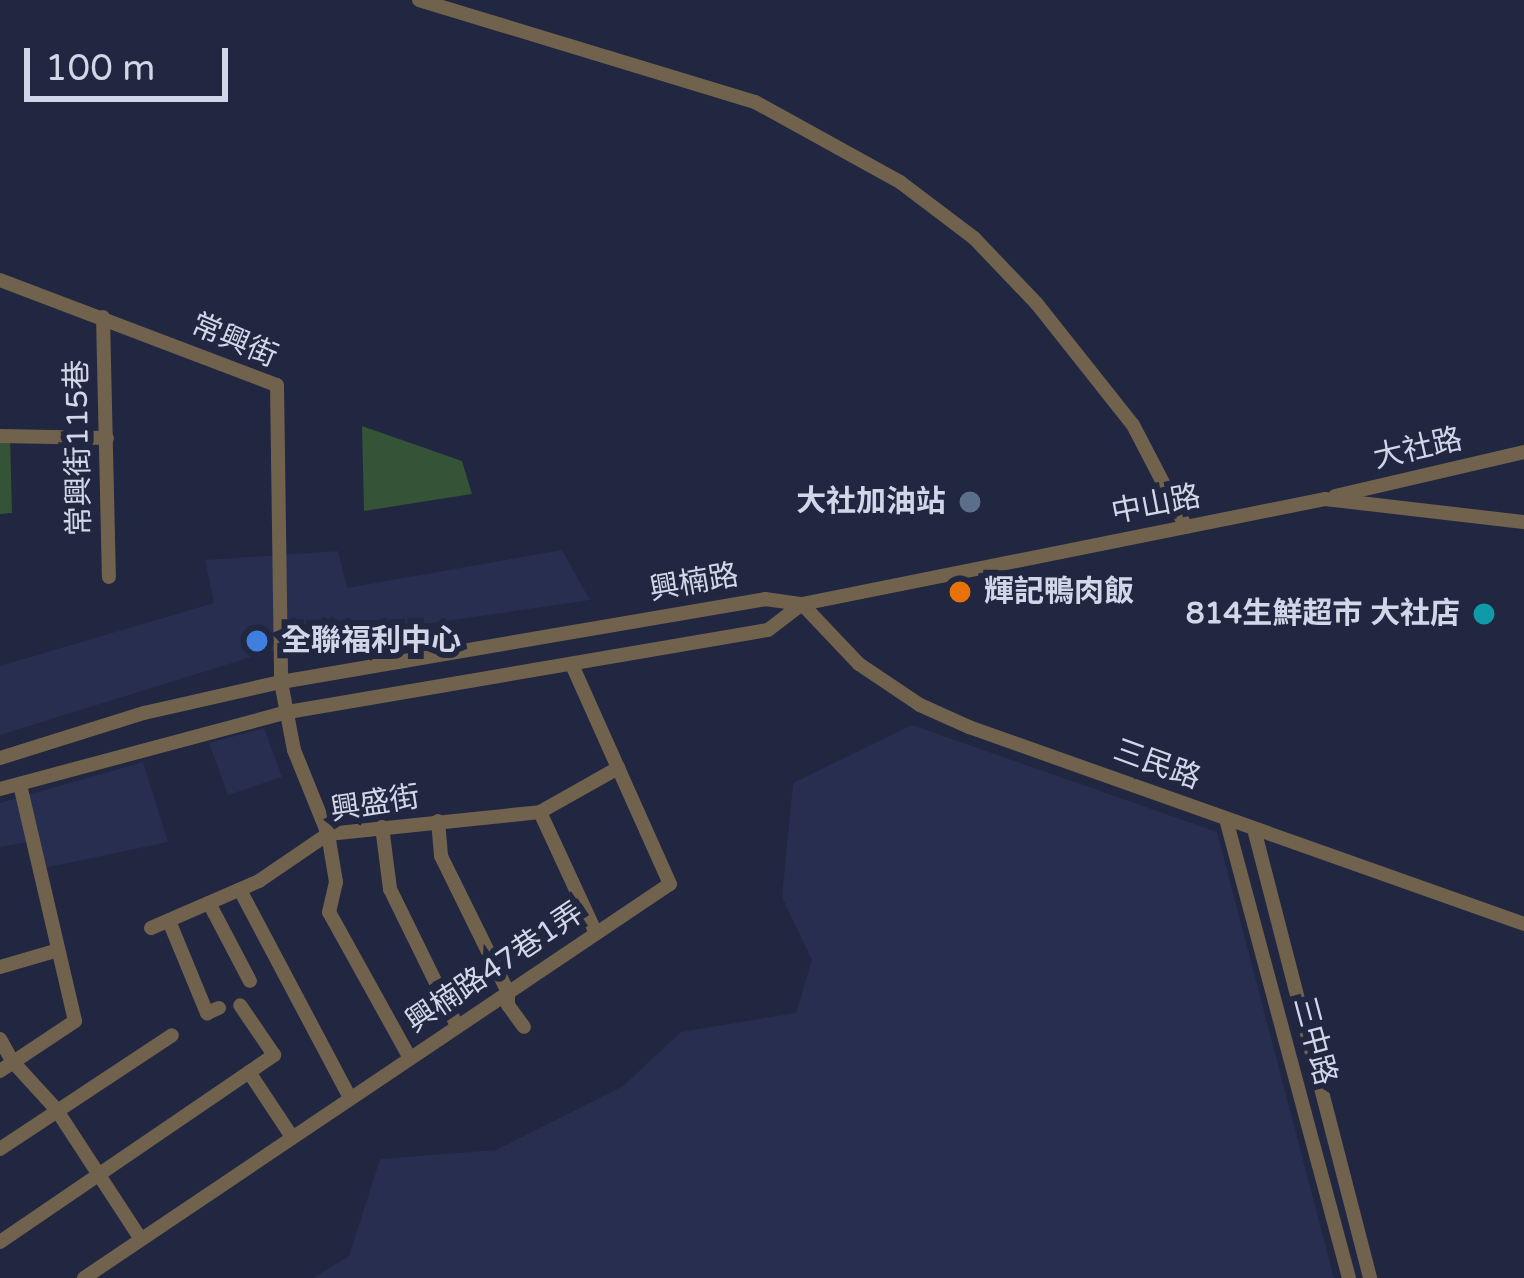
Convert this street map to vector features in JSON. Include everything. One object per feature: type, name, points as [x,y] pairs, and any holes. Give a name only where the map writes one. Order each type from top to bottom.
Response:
[{"type":"street","points":[[419,0],[755,102],[900,182],[974,238],[1037,304],[1133,425],[1186,527]]},
{"type":"street","name":"常興街","points":[[0,280],[277,385],[281,682],[294,750],[328,835],[336,882],[329,912],[410,1058]]},
{"type":"street","name":"常興街115巷","points":[[103,317],[110,578]]},
{"type":"street","points":[[0,436],[106,437]]},
{"type":"street","name":"大社路","points":[[1324,499],[1524,452]]},
{"type":"street","name":"中山路","points":[[802,604],[1324,499],[1524,522]]},
{"type":"street","name":"興楠路","points":[[0,758],[144,713],[281,682],[765,598],[802,604]]},
{"type":"street","name":"興楠路","points":[[0,789],[288,712],[768,630],[802,604]]},
{"type":"street","name":"三民路","points":[[802,604],[859,664],[920,705],[1524,924]]},
{"type":"street","points":[[572,665],[618,768]]},
{"type":"street","name":"興盛街","points":[[151,928],[240,890],[328,835],[540,812],[618,768]]},
{"type":"street","name":"興楠路47巷1弄","points":[[84,1278],[670,884],[618,768]]},
{"type":"street","points":[[6,1067],[75,1021],[20,784]]},
{"type":"street","points":[[540,812],[596,933]]},
{"type":"street","name":"三中路","points":[[1226,819],[1349,1278]]},
{"type":"street","points":[[438,821],[441,856],[508,992],[508,1006],[524,1027]]},
{"type":"street","points":[[382,827],[390,889],[458,1026]]},
{"type":"street","points":[[1254,829],[1370,1278]]},
{"type":"street","points":[[240,890],[350,1098]]},
{"type":"street","points":[[209,903],[250,981]]},
{"type":"street","points":[[169,921],[207,1013],[218,1007]]},
{"type":"street","points":[[0,967],[58,950]]},
{"type":"street","points":[[0,1242],[274,1055],[240,1005]]},
{"type":"street","points":[[0,1149],[172,1035]]},
{"type":"street","points":[[0,1040],[6,1067],[56,1109],[140,1238]]},
{"type":"street","points":[[249,1072],[292,1137]]},
{"type":"shaded area","points":[[562,550],[590,600],[296,643],[0,735],[0,666],[214,603],[205,560],[338,551],[347,588]]},
{"type":"shaded area","points":[[912,725],[1217,832],[1334,1278],[313,1278],[349,1256],[380,1159],[496,1150],[623,1086],[681,1032],[796,1013],[812,960],[782,897],[793,783]]},
{"type":"shaded area","points":[[264,728],[282,777],[228,795],[209,743]]},
{"type":"shaded area","points":[[143,762],[168,842],[35,870],[27,842],[0,847],[0,803]]},
{"type":"green space","points":[[362,426],[462,461],[472,494],[364,511]]},
{"type":"green space","points":[[0,436],[10,436],[12,513],[0,514]]},
{"type":"place","name":"大社加油站","points":[[970,502]]},
{"type":"place","name":"輝記鴨肉飯","points":[[960,592]]},
{"type":"place","name":"814生鮮超市 大社店","points":[[1484,614]]},
{"type":"place","name":"全聯福利中心","points":[[257,641]]}]
